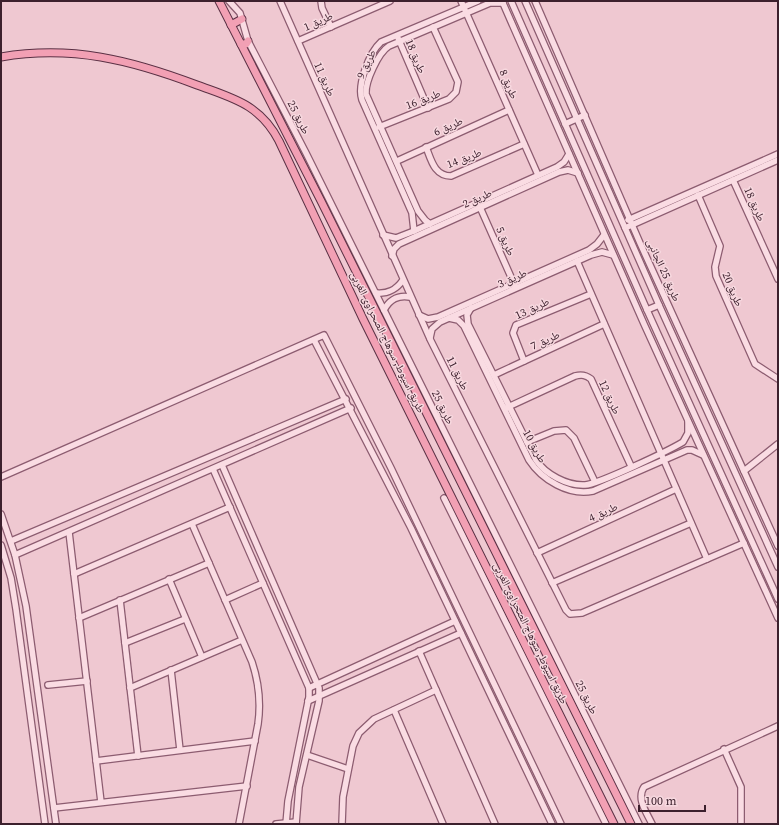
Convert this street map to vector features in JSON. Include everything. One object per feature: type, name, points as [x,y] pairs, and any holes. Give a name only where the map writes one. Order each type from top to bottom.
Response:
[{"type":"main road","name":"طريق اسيوط, سوهاج الصحراوى الغربى","points":[[219,1],[231,25],[244,42],[631,824]]},
{"type":"main road","points":[[231,25],[242,19]]},
{"type":"main road","name":"طريق اسيوط, سوهاج الصحراوى الغربى","points":[[1,57],[57,52],[119,59],[166,73],[234,99],[251,107],[266,119],[279,141],[447,496],[614,824]]},
{"type":"street","name":"طريق 25","points":[[229,1],[236,7],[242,19],[244,42],[306,153],[640,824]]},
{"type":"street","name":"طريق 11","points":[[280,1],[410,297],[566,610],[570,614],[576,615],[744,543]]},
{"type":"street","points":[[321,1],[322,8],[331,27]]},
{"type":"street","name":"طريق 1","points":[[298,41],[390,1]]},
{"type":"street","name":"طريق 8","points":[[461,1],[538,175]]},
{"type":"street","name":"طريق 9","points":[[414,230],[412,213],[360,95],[360,85],[364,68],[377,46],[396,35],[478,1]]},
{"type":"street","points":[[511,1],[595,194],[778,599]]},
{"type":"street","points":[[525,1],[659,305],[778,566]]},
{"type":"street","name":"طريق 25 الجانبى","points":[[535,1],[631,222],[778,546]]},
{"type":"street","points":[[502,2],[604,235],[778,618]]},
{"type":"street","name":"طريق 9","points":[[430,224],[418,211],[366,94],[366,86],[380,55],[384,50],[399,42],[490,3],[502,2]]},
{"type":"street","name":"طريق 16","points":[[375,128],[449,99],[456,92],[458,82],[434,27]]},
{"type":"street","name":"طريق 18","points":[[396,35],[428,108]]},
{"type":"street","name":"طريق 6","points":[[397,161],[509,110]]},
{"type":"street","points":[[565,124],[585,115]]},
{"type":"street","name":"طريق 14","points":[[426,147],[438,172],[446,176],[450,176],[524,144]]},
{"type":"street","name":"طريق 2","points":[[392,256],[394,249],[399,244],[560,164],[569,154]]},
{"type":"street","points":[[631,222],[733,180],[778,154]]},
{"type":"street","points":[[624,225],[757,166],[778,160]]},
{"type":"street","name":"طريق 2","points":[[383,235],[396,238],[559,172],[568,170],[578,173]]},
{"type":"street","name":"طريق 18","points":[[733,180],[778,280]]},
{"type":"street","points":[[588,197],[595,194]]},
{"type":"street","name":"طريق 20","points":[[698,195],[720,246],[715,268],[716,276],[750,354],[758,367],[774,374],[778,379]]},
{"type":"street","name":"طريق 5","points":[[479,205],[515,285]]},
{"type":"street","name":"طريق 3","points":[[430,339],[432,329],[436,325],[589,250],[597,244],[604,235]]},
{"type":"street","name":"طريق 3","points":[[419,315],[428,318],[438,317],[596,253],[613,255]]},
{"type":"street","points":[[577,261],[707,559]]},
{"type":"street","points":[[376,293],[389,293],[394,290],[403,280]]},
{"type":"street","name":"طريق 13","points":[[524,361],[513,333],[516,325],[591,294]]},
{"type":"street","points":[[384,310],[392,300],[404,296],[410,297]]},
{"type":"street","points":[[647,310],[659,305]]},
{"type":"street","name":"طريق 10","points":[[471,308],[467,316],[468,324],[494,375],[506,408],[527,442],[537,466],[550,474],[572,483],[593,483],[679,444],[686,438],[688,433],[687,418]]},
{"type":"street","name":"طريق 10","points":[[450,318],[458,320],[464,326],[506,408],[545,478],[568,490],[577,492],[593,491],[687,450],[692,450],[703,454]]},
{"type":"street","name":"طريق 7","points":[[494,375],[604,324]]},
{"type":"street","points":[[1,477],[324,335],[391,468],[561,824]]},
{"type":"street","points":[[314,340],[351,408],[552,824]]},
{"type":"street","points":[[689,371],[697,367]]},
{"type":"street","name":"طريق 12","points":[[506,408],[575,376],[581,374],[587,375],[591,379],[631,466]]},
{"type":"street","points":[[11,541],[346,399]]},
{"type":"street","points":[[16,555],[351,408]]},
{"type":"street","points":[[527,442],[554,431],[566,430],[574,438],[593,483],[593,491]]},
{"type":"street","points":[[744,471],[778,444]]},
{"type":"street","points":[[222,465],[318,684],[320,696],[296,804],[296,823],[276,824]]},
{"type":"street","points":[[213,469],[308,688],[308,702],[288,801],[286,823]]},
{"type":"street","name":"طريق 4","points":[[537,553],[676,489]]},
{"type":"street","points":[[447,496],[606,824]]},
{"type":"street","points":[[727,507],[735,503]]},
{"type":"street","points":[[74,574],[230,507]]},
{"type":"street","points":[[754,514],[762,510]]},
{"type":"street","points":[[1,514],[16,555],[26,606],[56,824]]},
{"type":"street","points":[[552,583],[691,523]]},
{"type":"street","points":[[192,524],[252,662],[258,686],[260,711],[239,824]]},
{"type":"street","points":[[69,532],[101,802]]},
{"type":"street","points":[[1,545],[11,578],[16,609],[45,824]]},
{"type":"street","points":[[79,618],[209,563]]},
{"type":"street","points":[[169,580],[202,657]]},
{"type":"street","points":[[225,600],[263,583]]},
{"type":"street","points":[[120,600],[138,756]]},
{"type":"street","points":[[125,643],[186,618]]},
{"type":"street","points":[[308,688],[455,621]]},
{"type":"street","points":[[308,702],[461,633]]},
{"type":"street","points":[[130,688],[242,640]]},
{"type":"street","points":[[419,651],[495,824]]},
{"type":"street","points":[[171,670],[180,750]]},
{"type":"street","points":[[48,685],[87,681]]},
{"type":"street","points":[[342,824],[342,803],[348,769],[353,746],[359,733],[368,722],[436,690]]},
{"type":"street","points":[[394,710],[443,824]]},
{"type":"street","points":[[652,824],[641,800],[641,791],[644,787],[724,749],[778,726]]},
{"type":"street","points":[[96,761],[255,741]]},
{"type":"street","points":[[724,749],[741,787],[741,824]]},
{"type":"street","points":[[307,755],[348,769]]},
{"type":"street","points":[[54,808],[247,786]]}]
